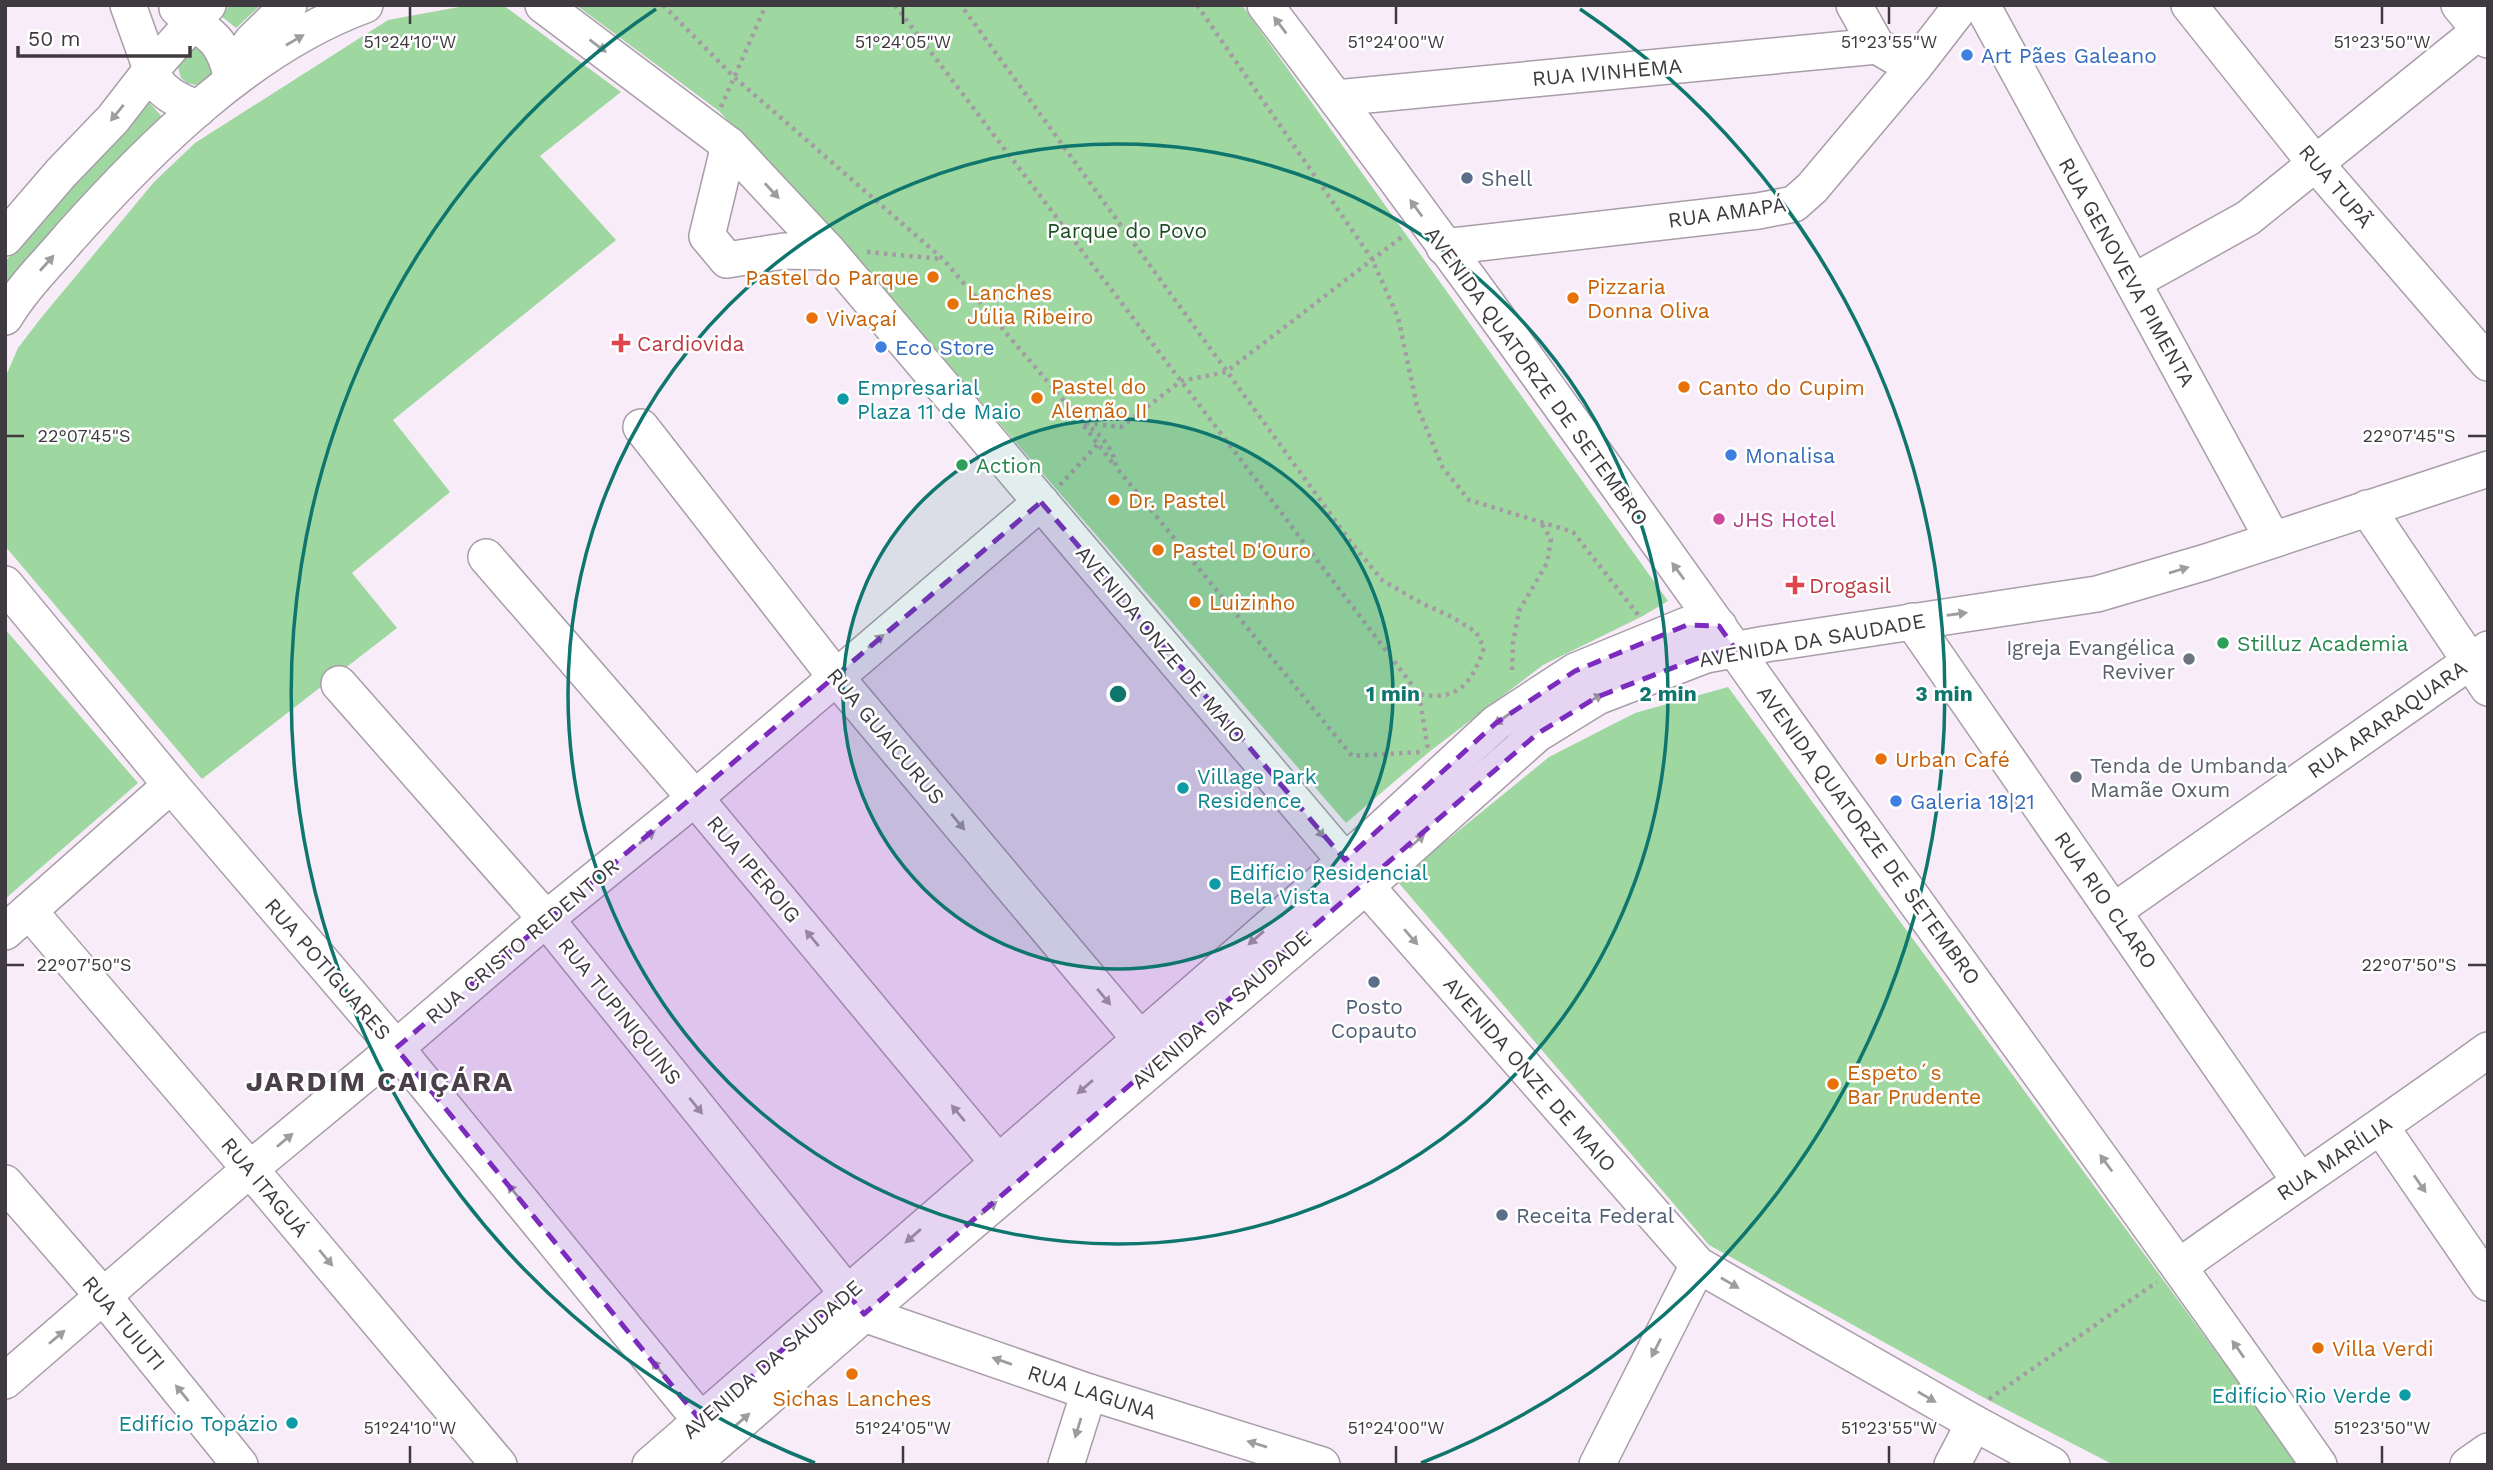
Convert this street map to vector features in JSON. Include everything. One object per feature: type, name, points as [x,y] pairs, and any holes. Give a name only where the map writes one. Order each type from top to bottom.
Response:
[{"type":"street","points":[[128,5],[151,70],[161,89],[170,97],[216,91],[325,22],[365,5]]},
{"type":"street","points":[[5,317],[16,299],[97,207],[216,91],[252,41],[289,5]]},
{"type":"street","name":"AVENIDA ONZE DE MAIO","points":[[543,5],[729,145],[830,252],[1355,873],[1698,1265],[1981,1412],[2052,1465]]},
{"type":"street","name":"AVENIDA QUATORZE DE SETEMBRO","points":[[1265,5],[1336,98],[1727,638],[2180,1266],[2319,1465]]},
{"type":"street","points":[[1854,5],[1877,46],[1914,67]]},
{"type":"street","name":"RUA AMAPÁ","points":[[1434,233],[1758,211],[1794,204],[1812,188],[1914,67],[1962,5]]},
{"type":"street","name":"RUA GENOVEVA PIMENTA","points":[[1982,5],[2272,538]]},
{"type":"street","name":"RUA TUPÃ","points":[[2189,5],[2315,163],[2488,363]]},
{"type":"street","points":[[5,238],[113,119],[151,70],[191,11],[217,40],[225,54],[216,91]]},
{"type":"street","points":[[2133,282],[2248,218],[2479,25]]},
{"type":"street","name":"RUA IVINHEMA","points":[[1336,98],[1877,46]]},
{"type":"street","points":[[729,145],[707,236],[727,260],[784,251],[830,252]]},
{"type":"street","name":"RUA GUAICURUS","points":[[641,426],[835,676],[1140,1039]]},
{"type":"street","name":"AVENIDA DA SAUDADE","points":[[650,1465],[701,1421],[856,1303],[1355,873],[1496,723],[1575,671],[1687,625],[1727,638],[1912,621],[2097,594],[2206,562],[2272,538],[2488,469]]},
{"type":"street","name":"RUA CRISTO REDENTOR","points":[[5,1381],[250,1169],[546,919],[695,798],[1041,502]]},
{"type":"street","points":[[2367,508],[2481,666]]},
{"type":"street","name":"RUA IPEROIG","points":[[486,557],[695,798],[1008,1173]]},
{"type":"street","name":"RUA POTIGUARES","points":[[5,584],[171,785],[396,1048],[701,1421]]},
{"type":"street","name":"RUA RIO CLARO","points":[[1912,621],[2299,1180]]},
{"type":"street","name":"RUA ARARAQUARA","points":[[2114,911],[2481,666]]},
{"type":"street","name":"RUA TUPINIQUINS","points":[[339,684],[546,919],[856,1303]]},
{"type":"street","points":[[17,922],[171,785]]},
{"type":"street","name":"AVENIDA DA SAUDADE","points":[[1008,1173],[1140,1039],[1355,873]]},
{"type":"street","name":"RUA ITAGUÁ","points":[[17,922],[250,1169],[499,1465]]},
{"type":"street","name":"RUA MARÍLIA","points":[[2180,1266],[2488,1050]]},
{"type":"street","points":[[2381,1127],[2488,1283]]},
{"type":"street","name":"RUA TUIUTI","points":[[5,1183],[104,1297],[240,1465]]},
{"type":"street","points":[[1597,1465],[1698,1265]]},
{"type":"street","name":"AVENIDA DA SAUDADE","points":[[691,1465],[856,1303]]},
{"type":"street","name":"RUA LAGUNA","points":[[856,1303],[1089,1392],[1322,1465]]},
{"type":"street","points":[[1066,1465],[1089,1392]]},
{"type":"street","points":[[1952,1465],[1981,1412]]},
{"type":"street","points":[[2469,1465],[2488,1451]]},
{"type":"path","points":[[663,5],[734,77],[943,259],[1082,422],[1352,756],[1429,752],[1419,694],[894,5]]},
{"type":"path","points":[[719,111],[766,5]]},
{"type":"path","points":[[961,5],[1226,372],[1350,541],[1382,580],[1476,632],[1484,648],[1478,668],[1457,692],[1438,698],[1419,694]]},
{"type":"path","points":[[1197,5],[1373,259],[1398,317],[1417,406],[1443,468],[1469,500],[1573,532],[1641,617]]},
{"type":"path","points":[[1082,422],[1121,427],[1181,381],[1226,372],[1373,259],[1434,233]]},
{"type":"path","points":[[890,254],[943,259]]},
{"type":"path","points":[[1082,422],[1096,431],[1114,455],[1116,467]]},
{"type":"path","points":[[1041,502],[1098,444]]},
{"type":"path","points":[[1512,670],[1513,643],[1519,611],[1548,563],[1551,539],[1540,522]]},
{"type":"path","points":[[1981,1412],[2180,1266]]},
{"type":"highlighted area","points":[[1041,502],[1345,860],[1496,723],[1575,671],[1687,625],[1719,626],[1736,650],[1706,655],[1597,697],[1537,734],[864,1314],[847,1293],[701,1421],[396,1048]]},
{"type":"green space","points":[[230,5],[261,5],[236,28],[220,15]]},
{"type":"green space","points":[[470,5],[503,5],[621,92],[540,156],[616,240],[393,420],[450,492],[352,573],[397,628],[202,779],[5,546],[5,378],[18,348],[41,318],[154,182],[195,143],[388,20]]},
{"type":"green space","name":"Parque do Povo","points":[[576,5],[1242,5],[1668,601],[1543,665],[1429,752],[1346,823],[849,250],[719,111]]},
{"type":"green space","points":[[193,46],[200,46],[216,72],[200,86],[187,83],[181,78],[177,64]]},
{"type":"green space","points":[[147,100],[164,119],[5,288],[5,262]]},
{"type":"green space","points":[[5,629],[138,783],[5,899]]},
{"type":"green space","points":[[1728,687],[2299,1465],[2114,1465],[1988,1400],[1709,1245],[1397,881],[1549,757],[1635,713]]},
{"type":"place","name":"Art Pães Galeano","points":[[1967,55]]},
{"type":"place","name":"Shell","points":[[1467,178]]},
{"type":"place","name":"Pastel do Parque","points":[[933,277]]},
{"type":"place","name":"Pizzaria Donna Oliva","points":[[1573,298]]},
{"type":"place","name":"Lanches Júlia Ribeiro","points":[[953,304]]},
{"type":"place","name":"Vivaçaí","points":[[812,318]]},
{"type":"place","name":"Cardiovida","points":[[621,343]]},
{"type":"place","name":"Eco Store","points":[[881,347]]},
{"type":"place","name":"Canto do Cupim","points":[[1684,387]]},
{"type":"place","name":"Pastel do Alemão II","points":[[1037,398]]},
{"type":"place","name":"Empresarial Plaza 11 de Maio","points":[[843,399]]},
{"type":"place","name":"Monalisa","points":[[1731,455]]},
{"type":"place","name":"Action","points":[[962,465]]},
{"type":"place","name":"Dr. Pastel","points":[[1114,500]]},
{"type":"place","name":"JHS Hotel","points":[[1719,519]]},
{"type":"place","name":"Pastel D'Ouro","points":[[1158,550]]},
{"type":"place","name":"Drogasil","points":[[1795,585]]},
{"type":"place","name":"Luizinho","points":[[1195,602]]},
{"type":"place","name":"Stilluz Academia","points":[[2223,643]]},
{"type":"place","name":"Igreja Evangélica Reviver","points":[[2189,659]]},
{"type":"place","name":"Urban Café","points":[[1881,759]]},
{"type":"place","name":"Tenda de Umbanda Mamãe Oxum","points":[[2076,777]]},
{"type":"place","name":"Village Park Residence","points":[[1183,788]]},
{"type":"place","name":"Galeria 18|21","points":[[1896,801]]},
{"type":"place","name":"Edifício Residencial Bela Vista","points":[[1215,884]]},
{"type":"place","name":"Posto Copauto","points":[[1374,982]]},
{"type":"place","name":"Espeto´s Bar Prudente","points":[[1833,1084]]},
{"type":"place","name":"Receita Federal","points":[[1502,1215]]},
{"type":"place","name":"Villa Verdi","points":[[2318,1348]]},
{"type":"place","name":"Sichas Lanches","points":[[852,1374]]},
{"type":"place","name":"Edifício Rio Verde","points":[[2405,1395]]},
{"type":"place","name":"Edifício Topázio","points":[[292,1423]]},
{"type":"district","name":"JARDIM CAIÇÁRA","points":[[380,1081]]}]
